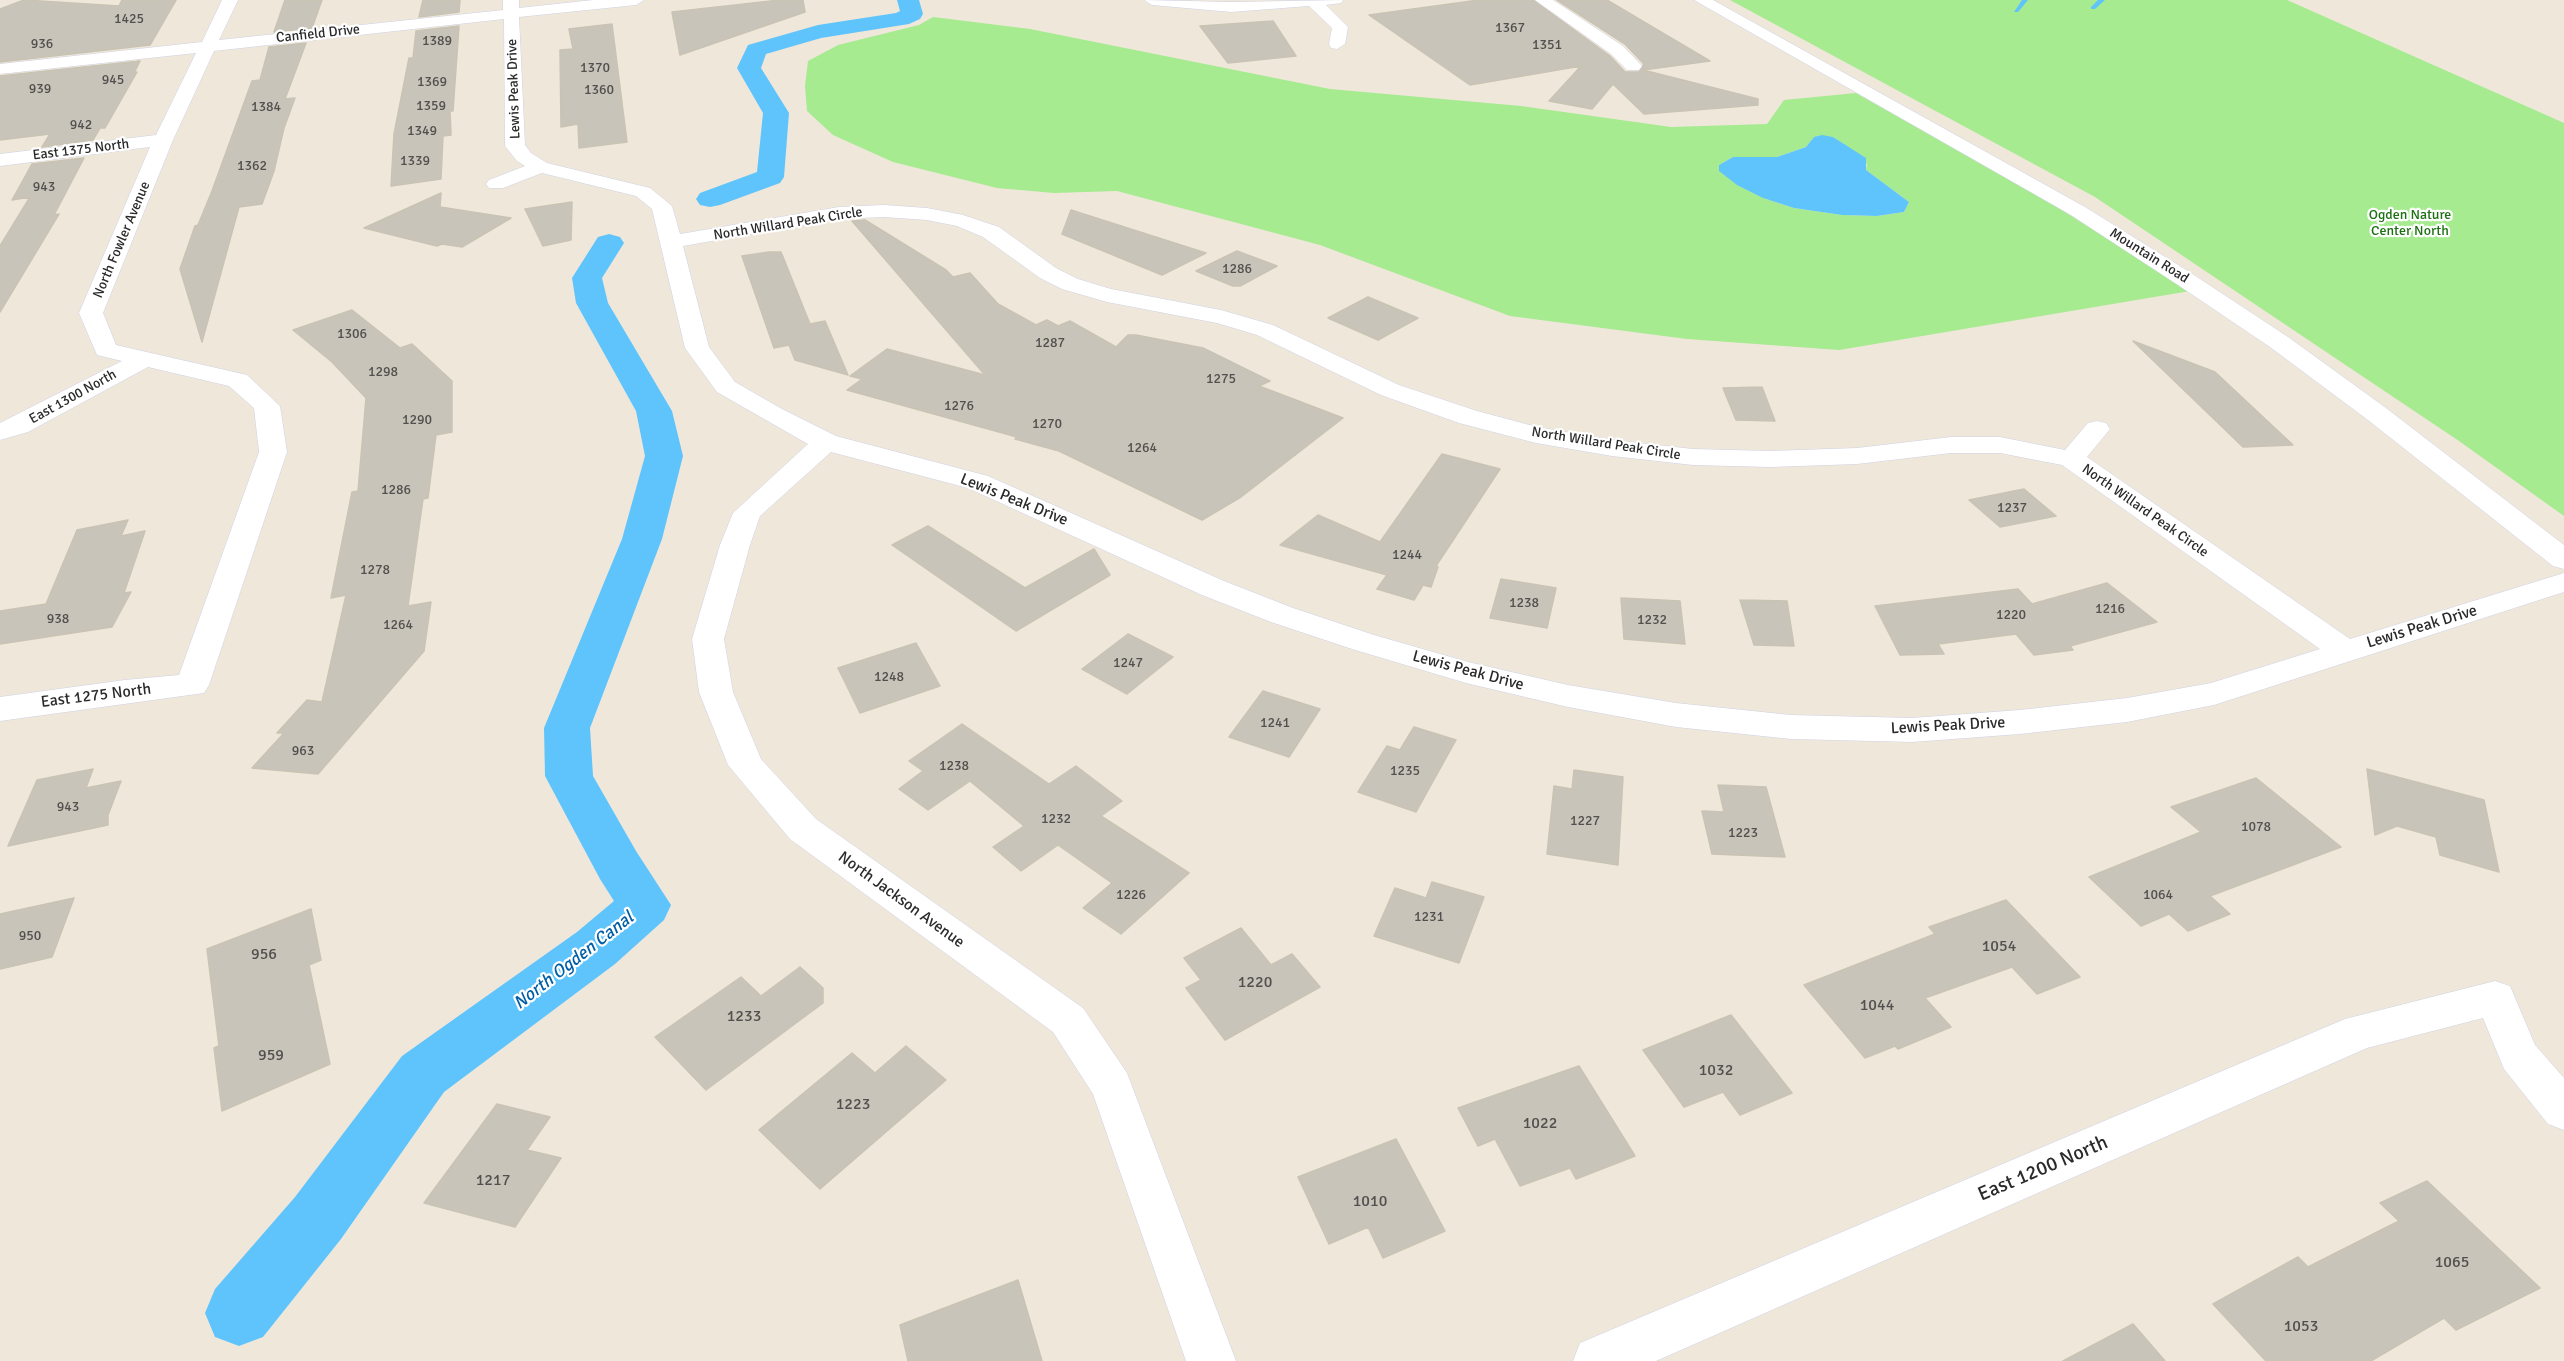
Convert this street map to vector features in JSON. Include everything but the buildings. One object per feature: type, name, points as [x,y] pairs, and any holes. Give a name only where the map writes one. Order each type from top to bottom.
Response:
[{"type":"street","name":"North Fowler Avenue","points":[[192,685],[273,452],[267,406],[238,380],[106,350],[91,313],[163,140],[230,0]]},
{"type":"street","name":"Canfield Drive","points":[[0,69],[208,46],[511,6],[636,0]]},
{"type":"street","points":[[1152,0],[1231,7],[1335,0]]},
{"type":"street","points":[[1543,0],[1617,50],[1633,66]]},
{"type":"street","name":"Mountain Road","points":[[1702,0],[2078,211],[2183,278],[2279,342],[2377,414],[2564,560]]},
{"type":"street","points":[[1313,2],[1340,27],[1337,44]]},
{"type":"street","name":"Lewis Peak Drive","points":[[511,6],[515,146],[524,157],[540,166],[643,192],[662,206],[697,348],[726,387],[773,415],[826,442],[978,482],[1213,588],[1282,615],[1363,642],[1466,672],[1545,691],[1676,715],[1791,727],[1912,730],[2020,722],[2127,710],[2214,694],[2564,582]]},
{"type":"street","name":"East 1375 North","points":[[0,160],[163,140]]},
{"type":"street","points":[[496,184],[540,166]]},
{"type":"street","name":"North Willard Peak Circle","points":[[671,242],[839,213],[884,211],[927,214],[963,221],[991,232],[1048,273],[1070,284],[1107,295],[1221,317],[1265,330],[1390,390],[1468,417],[1536,435],[1612,448],[1693,457],[1770,459],[1857,456],[1951,445],[2000,445],[2071,459],[2345,651]]},
{"type":"street","name":"East 1300 North","points":[[0,432],[19,426],[144,359]]},
{"type":"street","points":[[2071,459],[2097,429]]},
{"type":"street","name":"North Jackson Avenue","points":[[826,442],[747,513],[735,545],[708,639],[716,692],[720,703],[746,765],[803,829],[1068,1020],[1112,1086],[1211,1361]]},
{"type":"street","name":"East 1275 North","points":[[0,710],[125,691],[192,685]]},
{"type":"street","name":"East 1200 North","points":[[1598,1361],[2360,1032],[2495,998],[2519,1056],[2564,1110]]},
{"type":"green space","name":"Ogden Nature Center North","points":[[1730,0],[2287,0],[2564,123],[2564,516],[2459,441],[2095,197]]},
{"type":"green space","points":[[933,17],[1030,29],[1330,89],[1521,106],[1671,127],[1767,124],[1784,100],[1856,93],[2057,207],[2190,291],[1839,350],[1687,339],[1510,316],[1320,245],[1117,191],[1054,193],[997,188],[893,162],[833,135],[807,111],[805,86],[808,61],[838,45],[919,25]],"holes":[[[1814,137],[1833,137],[1867,164],[1866,170],[1909,202],[1904,212],[1877,216],[1842,215],[1794,208],[1763,198],[1719,165],[1733,157],[1777,157],[1806,147]]]},
{"type":"water","points":[[1822,135],[1833,137],[1866,158],[1866,170],[1909,202],[1904,212],[1877,216],[1842,215],[1794,208],[1763,198],[1737,185],[1719,171],[1719,165],[1733,157],[1777,157],[1806,147],[1814,137]]},
{"type":"waterway","name":"North Ogden Canal","points":[[710,199],[770,177],[776,113],[749,68],[756,50],[818,32],[901,19],[912,14],[908,0]]},
{"type":"waterway","points":[[2016,11],[2025,0]]},
{"type":"waterway","points":[[2093,8],[2102,0]]},
{"type":"waterway","name":"North Ogden Canal","points":[[239,1313],[318,1218],[423,1074],[596,948],[645,905],[618,865],[569,776],[567,728],[642,539],[664,456],[654,411],[592,303],[587,278],[609,243]]}]
